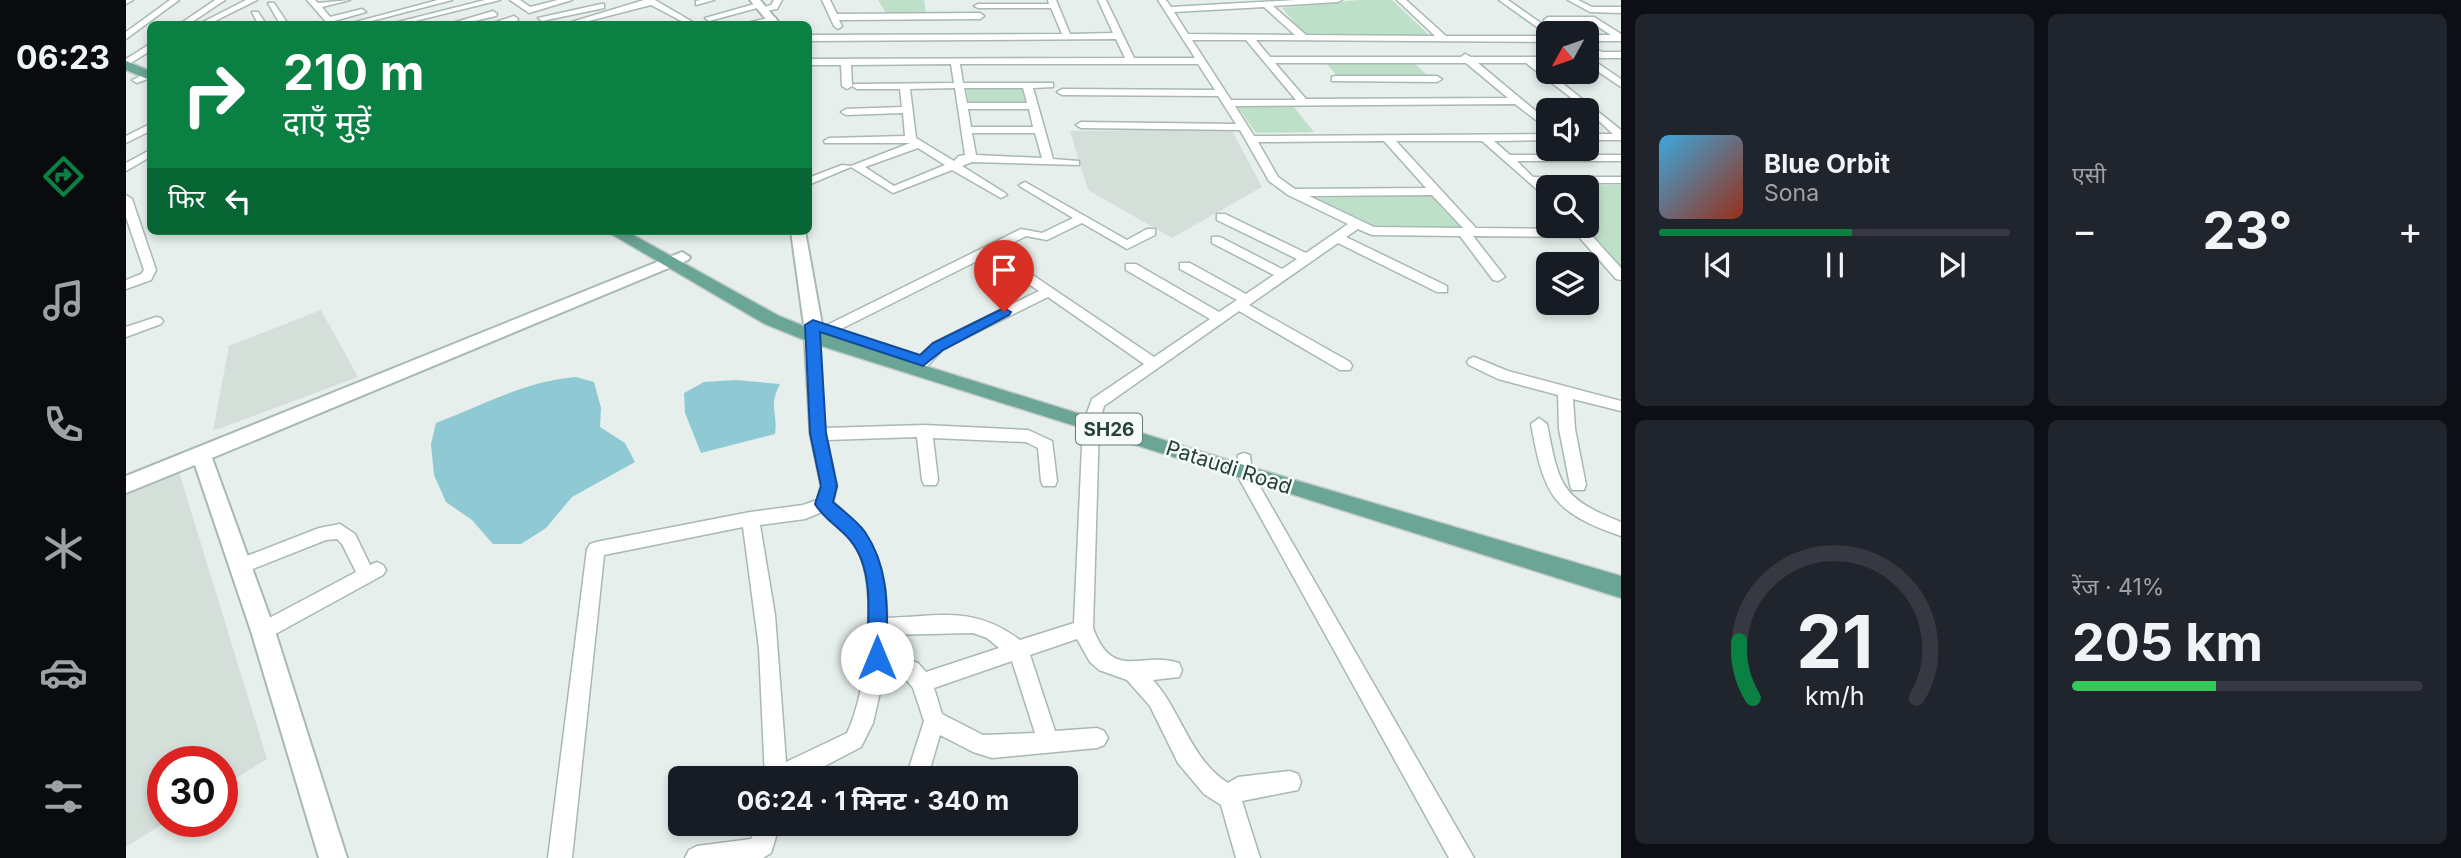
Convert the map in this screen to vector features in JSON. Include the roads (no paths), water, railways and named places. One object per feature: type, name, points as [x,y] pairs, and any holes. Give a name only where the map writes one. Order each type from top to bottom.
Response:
[{"type":"main road","points":[[126,64],[144,77]]},
{"type":"main road","name":"Pataudi Road","points":[[623,235],[676,259],[772,320],[817,330],[1621,587]]},
{"type":"main road","name":"SH26","points":[[642,235],[676,259]]},
{"type":"main road","name":"SH26","points":[[1244,466],[1621,573]]},
{"type":"street","points":[[126,36],[175,0]]},
{"type":"street","points":[[202,21],[221,0]]},
{"type":"street","points":[[202,21],[253,0]]},
{"type":"street","points":[[313,2],[346,0]]},
{"type":"street","points":[[350,21],[409,0],[417,8]]},
{"type":"street","points":[[352,21],[448,0]]},
{"type":"street","points":[[407,21],[496,0]]},
{"type":"street","points":[[514,0],[529,10],[568,0]]},
{"type":"street","points":[[571,21],[569,16],[624,0]]},
{"type":"street","points":[[699,3],[710,0]]},
{"type":"street","points":[[709,18],[759,5],[774,7],[778,0]]},
{"type":"street","points":[[827,0],[843,38]]},
{"type":"street","points":[[1102,0],[1131,61]]},
{"type":"street","points":[[1162,0],[1251,139],[1273,179],[1292,193],[1372,231],[1536,230]]},
{"type":"street","points":[[1169,10],[1338,0]]},
{"type":"street","points":[[1401,0],[1536,116]]},
{"type":"street","points":[[1503,0],[1536,23]]},
{"type":"street","points":[[1572,0],[1590,9],[1621,10]]},
{"type":"street","points":[[582,21],[650,1],[687,21]]},
{"type":"street","points":[[313,2],[329,21]]},
{"type":"street","points":[[834,16],[1053,3],[1067,36]]},
{"type":"street","points":[[271,5],[282,21]]},
{"type":"street","points":[[759,5],[773,21]]},
{"type":"street","points":[[1024,6],[1028,16]]},
{"type":"street","points":[[1268,6],[1304,38]]},
{"type":"street","points":[[978,7],[992,61]]},
{"type":"street","points":[[542,18],[578,9],[586,11]]},
{"type":"street","points":[[255,14],[260,21]]},
{"type":"street","points":[[494,19],[514,19]]},
{"type":"street","points":[[1550,21],[1596,21]]},
{"type":"street","points":[[1600,24],[1620,37]]},
{"type":"street","points":[[812,38],[985,36],[1033,31],[1067,36],[1118,36]]},
{"type":"street","points":[[1185,37],[1536,39]]},
{"type":"street","points":[[1600,37],[1620,37]]},
{"type":"street","points":[[1249,38],[1304,103]]},
{"type":"street","points":[[1600,55],[1621,57]]},
{"type":"street","points":[[126,64],[145,56]]},
{"type":"street","points":[[1619,79],[1609,63],[1621,57]]},
{"type":"street","points":[[1269,60],[1536,60]]},
{"type":"street","points":[[1528,60],[1621,136]]},
{"type":"street","points":[[955,61],[971,158]]},
{"type":"street","points":[[812,62],[1201,61]]},
{"type":"street","points":[[1319,61],[1355,102]]},
{"type":"street","points":[[1418,61],[1460,102]]},
{"type":"street","points":[[846,62],[852,86],[1050,85]]},
{"type":"street","points":[[1600,67],[1619,79]]},
{"type":"street","points":[[1335,79],[1437,79]]},
{"type":"street","points":[[1027,85],[1048,161]]},
{"type":"street","points":[[905,86],[914,142]]},
{"type":"street","points":[[1062,92],[1221,93]]},
{"type":"street","points":[[1228,103],[1517,101]]},
{"type":"street","points":[[962,106],[1033,106]]},
{"type":"street","points":[[846,111],[908,110]]},
{"type":"street","points":[[1081,125],[1243,127]]},
{"type":"street","points":[[126,140],[147,129]]},
{"type":"street","points":[[967,130],[1040,131]]},
{"type":"street","points":[[1599,137],[1621,136]]},
{"type":"street","points":[[1251,139],[1536,137]]},
{"type":"street","points":[[1387,138],[1468,231],[1498,277]]},
{"type":"street","points":[[1485,138],[1536,184]]},
{"type":"street","points":[[829,141],[914,142],[1001,195]]},
{"type":"street","points":[[914,142],[856,166],[893,190],[971,158]]},
{"type":"street","points":[[126,167],[147,155]]},
{"type":"street","points":[[940,158],[1075,163]]},
{"type":"street","points":[[1508,158],[1621,158]]},
{"type":"street","points":[[812,181],[846,167]]},
{"type":"street","points":[[1532,180],[1621,180]]},
{"type":"street","points":[[1025,185],[1127,245],[1151,232]]},
{"type":"street","points":[[1292,193],[1435,191]]},
{"type":"street","points":[[126,199],[150,270],[146,277],[126,285]]},
{"type":"street","points":[[1221,217],[1305,258]]},
{"type":"street","points":[[817,330],[1025,232],[1043,237],[1081,219]]},
{"type":"street","points":[[1172,670],[1121,672],[1098,656],[1086,639],[1083,628],[1092,419],[1102,398],[1244,304],[1305,258],[1357,224]]},
{"type":"street","points":[[799,235],[817,330],[818,433],[829,486],[824,504]]},
{"type":"street","points":[[1335,237],[1442,289]]},
{"type":"street","points":[[1588,238],[1621,276]]},
{"type":"street","points":[[1216,240],[1283,275]]},
{"type":"street","points":[[989,251],[1153,363]]},
{"type":"street","points":[[126,485],[676,259]]},
{"type":"street","points":[[1185,266],[1345,366]]},
{"type":"street","points":[[1131,267],[1220,319]]},
{"type":"street","points":[[920,365],[938,346],[1050,291]]},
{"type":"street","points":[[126,332],[156,321]]},
{"type":"street","points":[[1474,362],[1503,374],[1621,405]]},
{"type":"street","points":[[1565,392],[1567,429],[1577,485]]},
{"type":"street","points":[[1539,424],[1552,484],[1573,508],[1621,529]]},
{"type":"street","points":[[818,433],[924,431],[1028,436],[1046,445],[1049,481]]},
{"type":"street","points":[[924,431],[929,480]]},
{"type":"street","points":[[201,454],[262,631],[333,858]]},
{"type":"street","points":[[1244,466],[1462,858]]},
{"type":"street","points":[[560,858],[596,549],[750,519],[805,512],[824,504]]},
{"type":"street","points":[[801,766],[854,740],[862,729],[877,658],[876,578],[866,548],[846,523],[824,504]]},
{"type":"street","points":[[750,519],[764,580],[773,677],[776,766]]},
{"type":"street","points":[[240,566],[325,533],[340,531],[349,539],[371,573],[262,631]]},
{"type":"street","points":[[877,627],[974,624],[994,632],[1019,650],[1048,742]]},
{"type":"street","points":[[922,683],[1083,628]]},
{"type":"street","points":[[877,658],[911,670],[922,683],[934,721],[921,766]]},
{"type":"street","points":[[1133,672],[1165,712],[1180,746],[1212,786],[1230,798],[1248,858]]},
{"type":"street","points":[[934,721],[981,745],[1097,738]]},
{"type":"street","points":[[1230,798],[1238,788],[1290,782]]},
{"type":"street","points":[[697,858],[754,850],[763,845],[766,836]]},
{"type":"water","points":[[576,377],[594,382],[601,408],[600,427],[625,443],[635,462],[572,497],[546,528],[521,544],[493,544],[472,520],[446,502],[434,475],[431,444],[436,423],[539,383]]},
{"type":"water","points":[[735,380],[780,384],[774,404],[775,434],[701,453],[685,413],[684,393],[704,382]]}]
